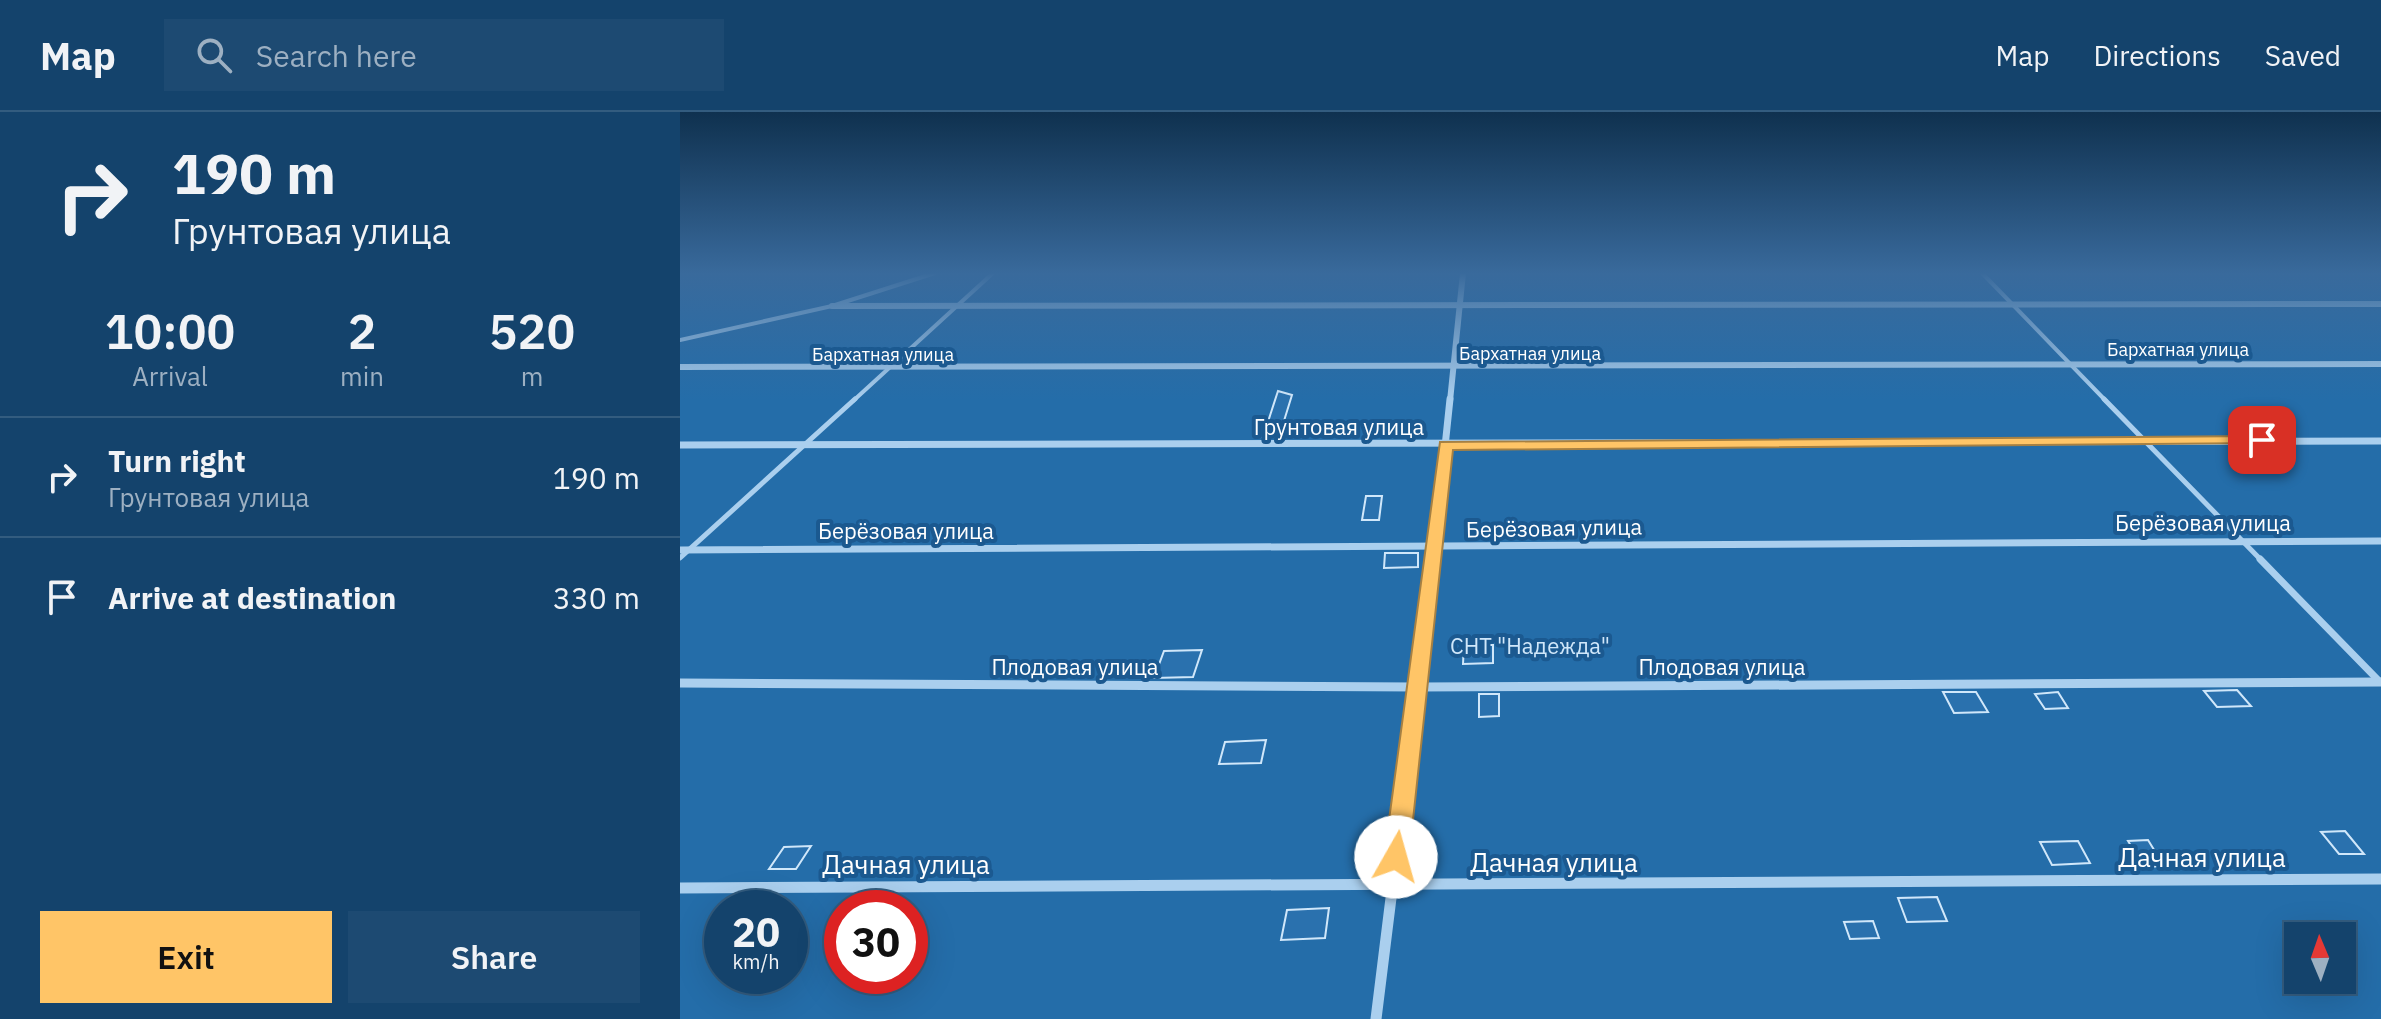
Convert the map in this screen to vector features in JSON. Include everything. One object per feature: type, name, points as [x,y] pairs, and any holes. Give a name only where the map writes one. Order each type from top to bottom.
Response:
[{"type":"street","points":[[1376,1019],[1461,315]]},
{"type":"street","name":"Бархатная улица","points":[[680,367],[2381,364]]},
{"type":"street","name":"Грунтовая улица","points":[[680,445],[2381,441]]},
{"type":"street","name":"Берёзовая улица","points":[[684,550],[2381,541]]},
{"type":"street","name":"Плодовая улица","points":[[680,683],[1418,687],[2380,683]]},
{"type":"street","name":"Дачная улица","points":[[680,888],[2381,879]]},
{"type":"lane","points":[[680,340],[790,315]]},
{"type":"lane","points":[[680,558],[684,550],[947,315]]},
{"type":"lane","points":[[2022,315],[2380,683]]},
{"type":"green space","name":"СНТ \"Надежда\"","points":[[680,315],[2381,315],[2381,1019],[680,1019]]},
{"type":"building","points":[[1278,391],[1292,395],[1279,437],[1263,437]]},
{"type":"building","points":[[1366,496],[1382,496],[1379,520],[1362,520]]},
{"type":"building","points":[[1385,553],[1418,553],[1418,567],[1384,568]]},
{"type":"building","points":[[1464,645],[1493,645],[1493,663],[1463,664]]},
{"type":"building","points":[[1202,650],[1193,677],[1154,678],[1164,651]]},
{"type":"building","points":[[2237,690],[2251,706],[2217,707],[2204,691]]},
{"type":"building","points":[[1943,692],[1976,692],[1988,712],[1954,713]]},
{"type":"building","points":[[2058,692],[2068,708],[2045,709],[2035,694]]},
{"type":"building","points":[[1479,694],[1499,694],[1499,716],[1479,717]]},
{"type":"building","points":[[1266,740],[1261,763],[1219,764],[1225,742]]},
{"type":"building","points":[[2345,831],[2364,854],[2339,854],[2321,832]]},
{"type":"building","points":[[2148,840],[2164,866],[2144,867],[2128,841]]},
{"type":"building","points":[[2078,841],[2090,863],[2052,865],[2040,842]]},
{"type":"building","points":[[811,846],[796,869],[769,869],[784,847]]},
{"type":"building","points":[[1937,897],[1947,921],[1907,922],[1898,898]]},
{"type":"building","points":[[1329,908],[1325,938],[1281,940],[1287,910]]},
{"type":"building","points":[[1873,921],[1879,938],[1850,939],[1844,922]]},
{"type":"route","points":[[1396,857],[1446,445],[2262,440]]}]
